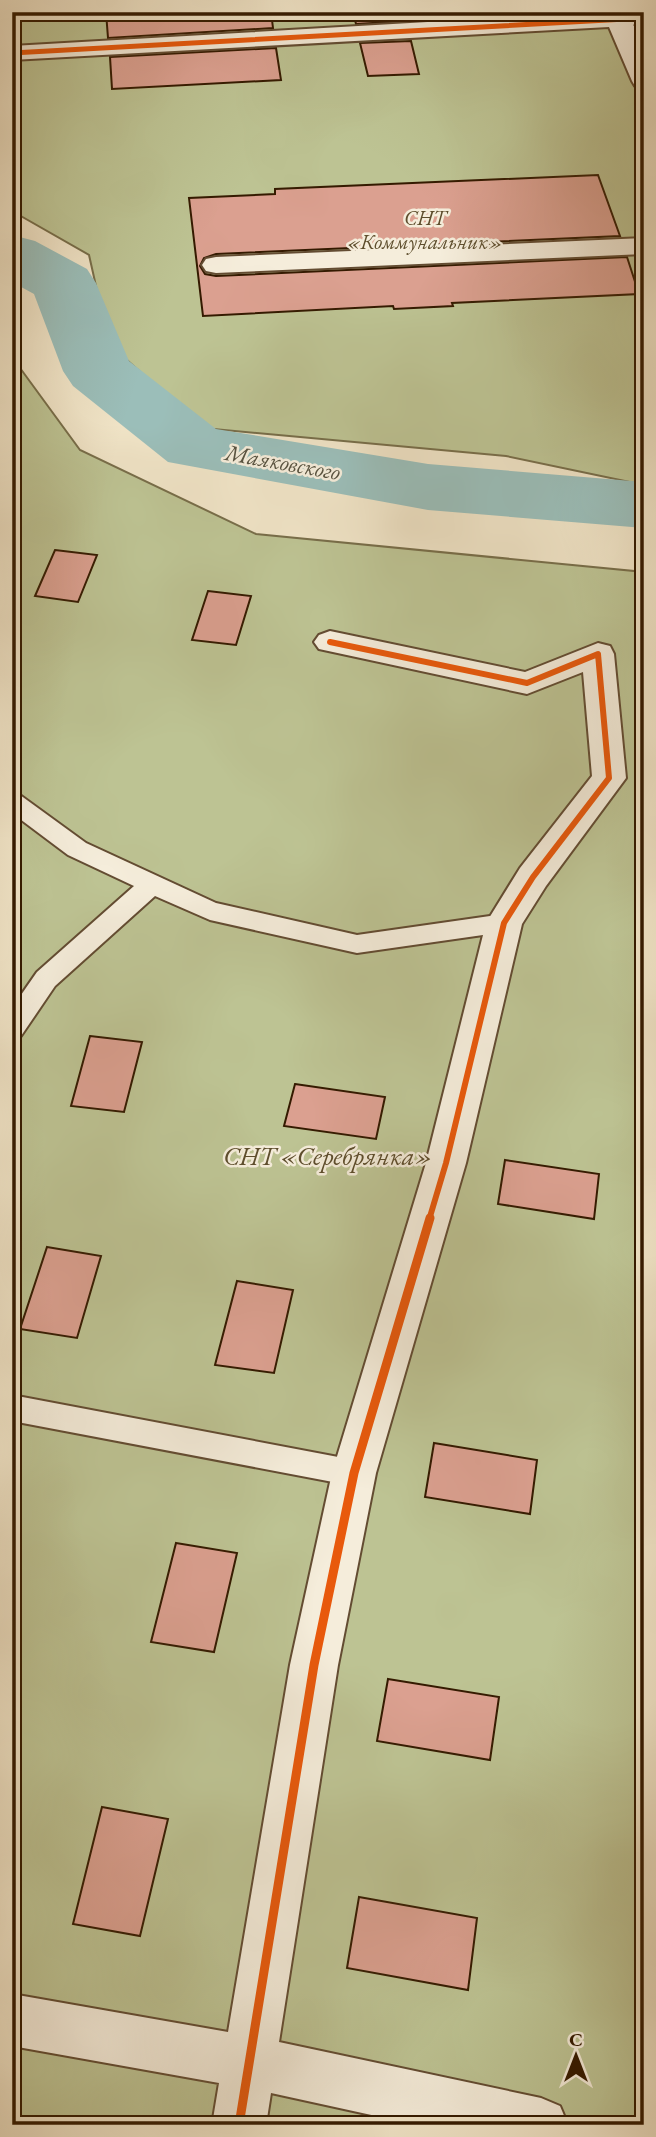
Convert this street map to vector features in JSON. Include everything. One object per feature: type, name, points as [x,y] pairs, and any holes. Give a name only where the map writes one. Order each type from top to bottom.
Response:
[{"type":"street","points":[[12,53],[617,16],[644,18]]},
{"type":"street","points":[[617,16],[644,80]]},
{"type":"street","points":[[216,265],[644,246]]},
{"type":"street","points":[[239,2125],[314,1665],[354,1473],[446,1163],[504,923],[533,877],[609,778],[598,654],[527,683],[330,642]]},
{"type":"street","points":[[12,2020],[250,2062],[541,2125]]},
{"type":"lane","points":[[12,801],[77,849],[209,911],[357,944],[504,923]]},
{"type":"lane","points":[[12,1028],[46,979],[152,884]]},
{"type":"lane","points":[[12,1408],[354,1473]]},
{"type":"green space","name":"СНТ «Коммунальник»","points":[[12,12],[644,12],[644,485],[506,456],[203,428],[109,344],[89,255],[12,211]]},
{"type":"green space","name":"СНТ «Серебрянка»","points":[[12,357],[80,450],[256,534],[644,572],[644,2125],[12,2125]]},
{"type":"building","points":[[106,12],[271,12],[273,28],[108,38]]},
{"type":"building","points":[[353,12],[403,12],[406,21],[356,24]]},
{"type":"building","points":[[411,41],[419,74],[368,76],[360,43]]},
{"type":"building","points":[[276,48],[281,80],[112,89],[110,57]]},
{"type":"building","points":[[598,175],[620,236],[216,254],[204,258],[200,266],[205,274],[216,276],[627,257],[639,294],[452,303],[453,306],[394,309],[393,306],[203,316],[189,198],[275,194],[275,189]]},
{"type":"building","points":[[55,550],[97,555],[78,602],[35,596]]},
{"type":"building","points":[[208,591],[251,596],[236,645],[192,640]]},
{"type":"building","points":[[90,1036],[142,1042],[124,1112],[71,1106]]},
{"type":"building","points":[[295,1084],[385,1097],[376,1139],[284,1126]]},
{"type":"building","points":[[505,1160],[599,1174],[594,1219],[498,1204]]},
{"type":"building","points":[[47,1247],[101,1256],[77,1338],[20,1329]]},
{"type":"building","points":[[237,1281],[293,1290],[274,1373],[215,1365]]},
{"type":"building","points":[[434,1443],[537,1460],[530,1514],[425,1497]]},
{"type":"building","points":[[176,1543],[237,1553],[214,1652],[151,1642]]},
{"type":"building","points":[[388,1679],[499,1697],[490,1760],[377,1741]]},
{"type":"building","points":[[102,1807],[168,1819],[140,1936],[73,1924]]},
{"type":"building","points":[[359,1897],[477,1918],[468,1990],[347,1968]]},
{"type":"waterway","name":"Маяковского","points":[[12,255],[63,283],[98,371],[194,447],[428,487],[644,505]]},
{"type":"cycle path","points":[[12,53],[644,18]]},
{"type":"cycle path","points":[[239,2125],[314,1665],[354,1473],[446,1163],[504,923],[533,877],[609,778],[598,654],[527,683],[330,642]]}]
